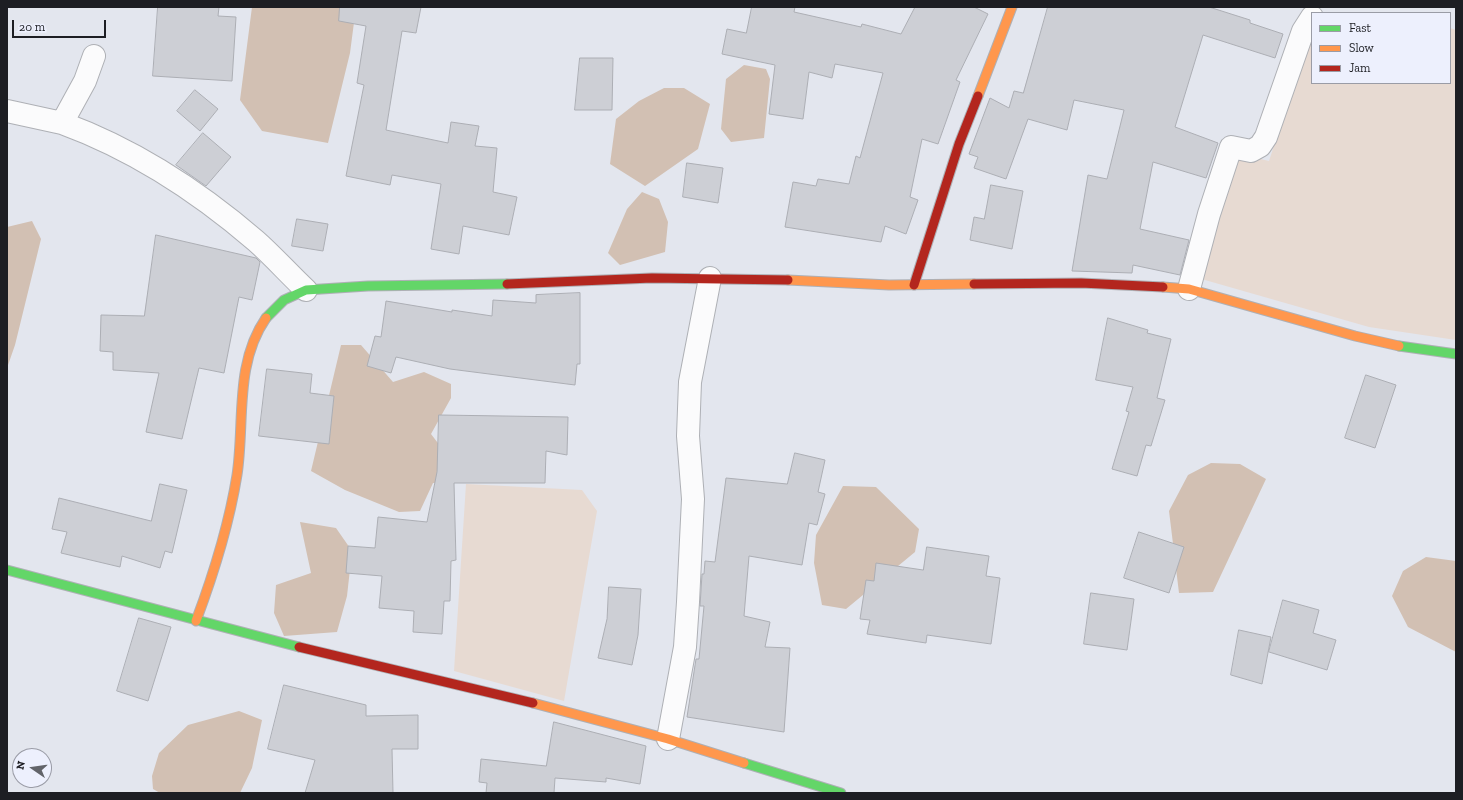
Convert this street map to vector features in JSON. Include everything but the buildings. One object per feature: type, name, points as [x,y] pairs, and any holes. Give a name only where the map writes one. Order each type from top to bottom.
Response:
[{"type":"street","points":[[914,285],[959,144],[1012,7]]},
{"type":"street","points":[[1189,289],[1209,214],[1231,147],[1251,151],[1260,146],[1266,137],[1303,31],[1311,19]]},
{"type":"street","points":[[62,123],[85,81],[94,56]]},
{"type":"street","points":[[7,111],[62,123],[123,149],[178,180],[256,241],[306,290]]},
{"type":"street","points":[[196,621],[217,562],[237,474],[243,386],[251,348],[265,319],[284,300],[306,290],[368,286],[451,286],[652,278],[825,281],[889,285],[1081,283],[1189,289],[1355,336],[1414,349],[1456,354]]},
{"type":"street","points":[[668,739],[685,647],[688,602],[693,499],[688,436],[690,382],[710,278]]},
{"type":"street","points":[[7,570],[196,621],[491,692],[668,739],[841,793]]},
{"type":"shaded area","points":[[252,7],[356,7],[350,53],[328,143],[262,131],[240,100]]},
{"type":"shaded area","points":[[1451,28],[1456,30],[1456,340],[1369,327],[1198,278],[1235,153],[1269,161],[1311,32],[1311,84],[1451,84]]},
{"type":"shaded area","points":[[744,65],[766,69],[770,79],[764,138],[731,142],[721,129],[726,79]]},
{"type":"shaded area","points":[[664,88],[684,88],[710,104],[698,149],[645,186],[610,164],[616,119],[639,101]]},
{"type":"shaded area","points":[[642,192],[659,199],[668,222],[665,252],[620,265],[608,253],[627,209]]},
{"type":"shaded area","points":[[32,221],[41,239],[15,345],[7,368],[7,227]]},
{"type":"shaded area","points":[[341,345],[361,345],[393,382],[424,372],[451,384],[451,398],[431,434],[460,472],[459,483],[433,483],[420,511],[399,512],[345,490],[311,471]]},
{"type":"shaded area","points":[[1211,463],[1240,464],[1266,479],[1213,592],[1179,593],[1169,511],[1188,475]]},
{"type":"shaded area","points":[[466,484],[582,490],[597,511],[564,701],[454,671]]},
{"type":"shaded area","points":[[843,486],[876,487],[919,529],[915,552],[846,609],[822,605],[814,563],[816,535]]},
{"type":"shaded area","points":[[300,522],[336,528],[352,551],[347,596],[337,632],[284,636],[274,613],[276,585],[311,573]]},
{"type":"shaded area","points":[[1426,557],[1456,561],[1456,652],[1408,627],[1392,596],[1403,571]]},
{"type":"shaded area","points":[[239,711],[262,720],[252,768],[240,793],[160,793],[153,789],[152,776],[159,753],[188,725]]},
{"type":"traffic: fast","points":[[266,318],[284,300],[306,290],[368,286],[507,284]]},
{"type":"traffic: fast","points":[[1399,346],[1456,354]]},
{"type":"traffic: fast","points":[[7,570],[299,647]]},
{"type":"traffic: fast","points":[[744,763],[841,793]]},
{"type":"traffic: slow","points":[[978,96],[1012,7]]},
{"type":"traffic: slow","points":[[788,280],[889,285],[974,284]]},
{"type":"traffic: slow","points":[[1163,287],[1189,289],[1355,336],[1399,346]]},
{"type":"traffic: slow","points":[[196,621],[215,567],[230,512],[237,475],[242,394],[245,374],[249,355],[256,336],[266,318]]},
{"type":"traffic: slow","points":[[533,703],[668,739],[744,763]]},
{"type":"traffic: jam","points":[[914,285],[959,144],[978,96]]},
{"type":"traffic: jam","points":[[507,284],[652,278],[788,280]]},
{"type":"traffic: jam","points":[[974,284],[1081,283],[1163,287]]},
{"type":"traffic: jam","points":[[299,647],[533,703]]}]
